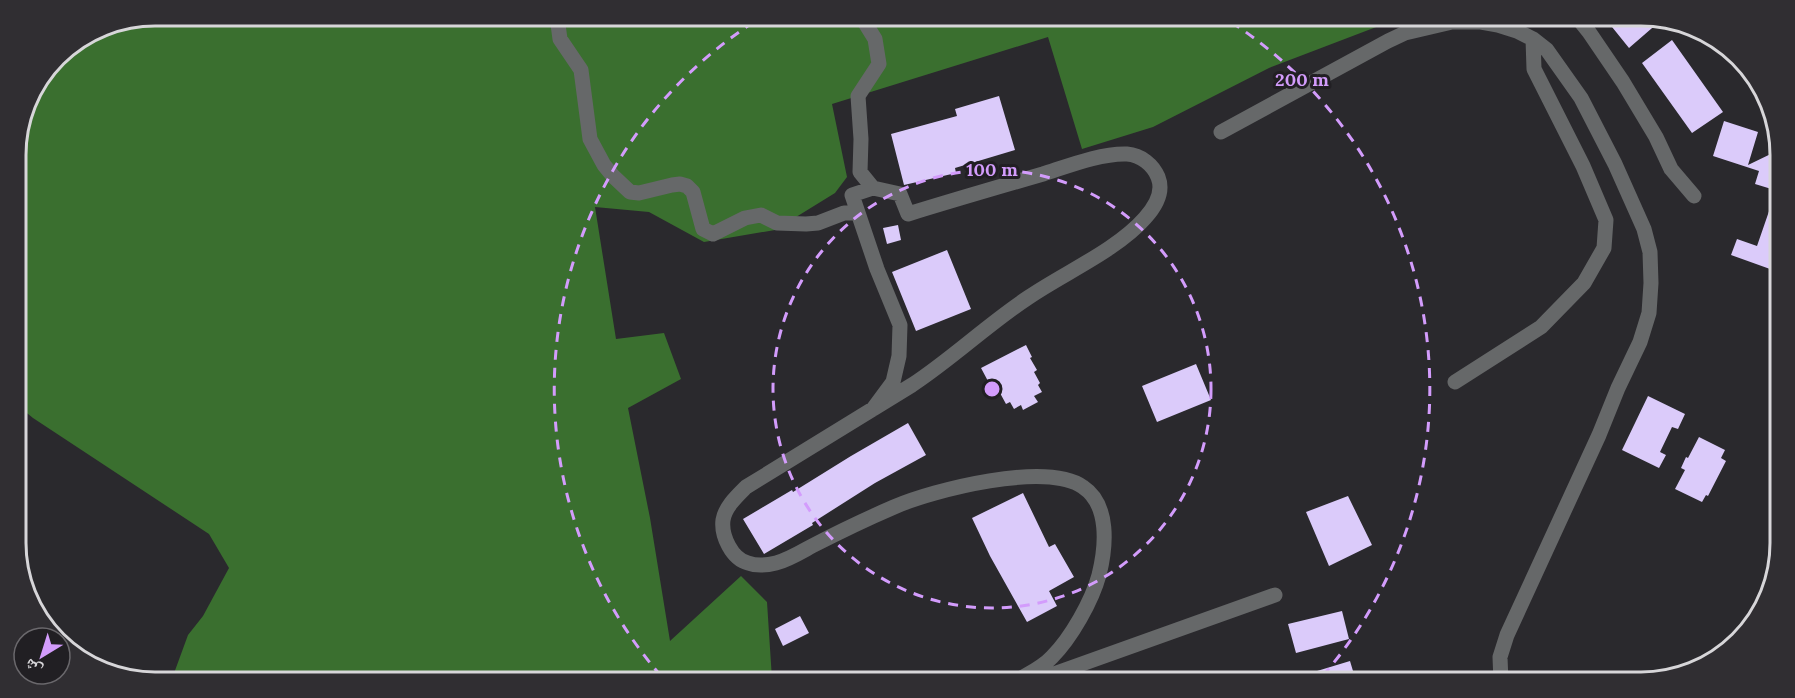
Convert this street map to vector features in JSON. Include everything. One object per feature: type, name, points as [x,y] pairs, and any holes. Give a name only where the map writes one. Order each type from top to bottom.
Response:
[{"type":"street","points":[[558,26],[560,39],[581,70],[590,139],[613,176],[630,192],[639,193],[680,184],[687,186],[693,192],[703,229],[713,234],[745,218],[761,214],[777,223],[806,224],[818,223],[844,213],[857,213]]},
{"type":"street","points":[[867,26],[875,39],[879,64],[858,96],[861,139],[860,172],[873,188]]},
{"type":"street","points":[[1221,132],[1405,33],[1435,26]]},
{"type":"street","points":[[1501,672],[1500,657],[1507,635],[1640,342],[1648,313],[1651,283],[1650,252],[1644,229],[1615,164],[1575,89],[1547,50],[1517,26]]},
{"type":"street","points":[[1585,26],[1623,82],[1656,137],[1671,169],[1694,196]]},
{"type":"street","points":[[1455,382],[1541,327],[1584,283],[1604,248],[1606,220],[1583,165],[1534,69],[1533,39]]},
{"type":"street","points":[[873,409],[893,382],[899,357],[900,325],[852,195],[873,188],[900,194],[908,214],[1080,162],[1129,154],[1143,159],[1153,167],[1161,190],[1155,205],[1137,226],[1093,258],[1058,278],[988,326],[935,370],[873,409],[746,487],[729,505],[723,518],[726,541],[740,559],[748,564],[774,564],[896,506],[927,495],[979,482],[1035,477],[1071,480],[1089,491],[1099,506],[1103,525],[1101,564],[1096,583],[1082,614],[1062,646],[1051,659],[1033,672]]},
{"type":"street","points":[[1059,672],[1275,595]]},
{"type":"green space","points":[[155,26],[1379,26],[1269,68],[1153,127],[1082,149],[1048,37],[832,104],[847,177],[835,193],[775,230],[704,242],[649,212],[595,207],[616,339],[664,333],[681,379],[628,408],[650,518],[670,641],[741,576],[767,602],[772,672],[174,672],[188,635],[203,616],[229,568],[209,534],[26,412],[26,146],[30,121],[43,90],[63,63],[83,47],[105,35],[121,30]]},
{"type":"building","points":[[1611,26],[1653,27],[1629,48]]},
{"type":"building","points":[[1672,40],[1723,112],[1692,133],[1642,63]]},
{"type":"building","points":[[999,96],[1015,150],[955,168],[956,173],[904,185],[891,134],[957,116],[955,109]]},
{"type":"building","points":[[1724,121],[1758,132],[1748,165],[1770,154],[1770,189],[1755,184],[1759,171],[1713,156]]},
{"type":"building","points":[[1770,208],[1770,269],[1731,255],[1737,239],[1757,246]]},
{"type":"building","points":[[898,225],[901,240],[887,244],[883,228]]},
{"type":"building","points":[[947,250],[971,309],[916,331],[892,272]]},
{"type":"building","points":[[1026,345],[1037,370],[1034,372],[1042,392],[1034,396],[1038,402],[1023,410],[1021,405],[1014,409],[1010,402],[1006,404],[992,382],[989,383],[981,368]]},
{"type":"building","points":[[1196,364],[1211,400],[1157,422],[1142,386]]},
{"type":"building","points":[[1648,396],[1685,414],[1678,429],[1672,427],[1660,452],[1666,455],[1659,468],[1622,450]]},
{"type":"building","points":[[908,423],[926,455],[875,483],[812,523],[813,525],[764,554],[743,519],[792,490],[793,492]]},
{"type":"building","points":[[1699,437],[1725,450],[1721,458],[1726,461],[1708,496],[1706,495],[1702,502],[1675,489],[1685,470],[1681,468],[1686,457],[1688,458]]},
{"type":"building","points":[[1023,493],[1049,547],[1055,544],[1074,577],[1049,591],[1057,606],[1027,622],[990,556],[972,518]]},
{"type":"building","points":[[1348,496],[1372,545],[1329,566],[1306,512]]},
{"type":"building","points":[[1342,611],[1349,639],[1296,653],[1288,624]]},
{"type":"building","points":[[800,616],[809,633],[783,646],[775,629]]},
{"type":"building","points":[[1350,661],[1353,672],[1314,672]]}]
